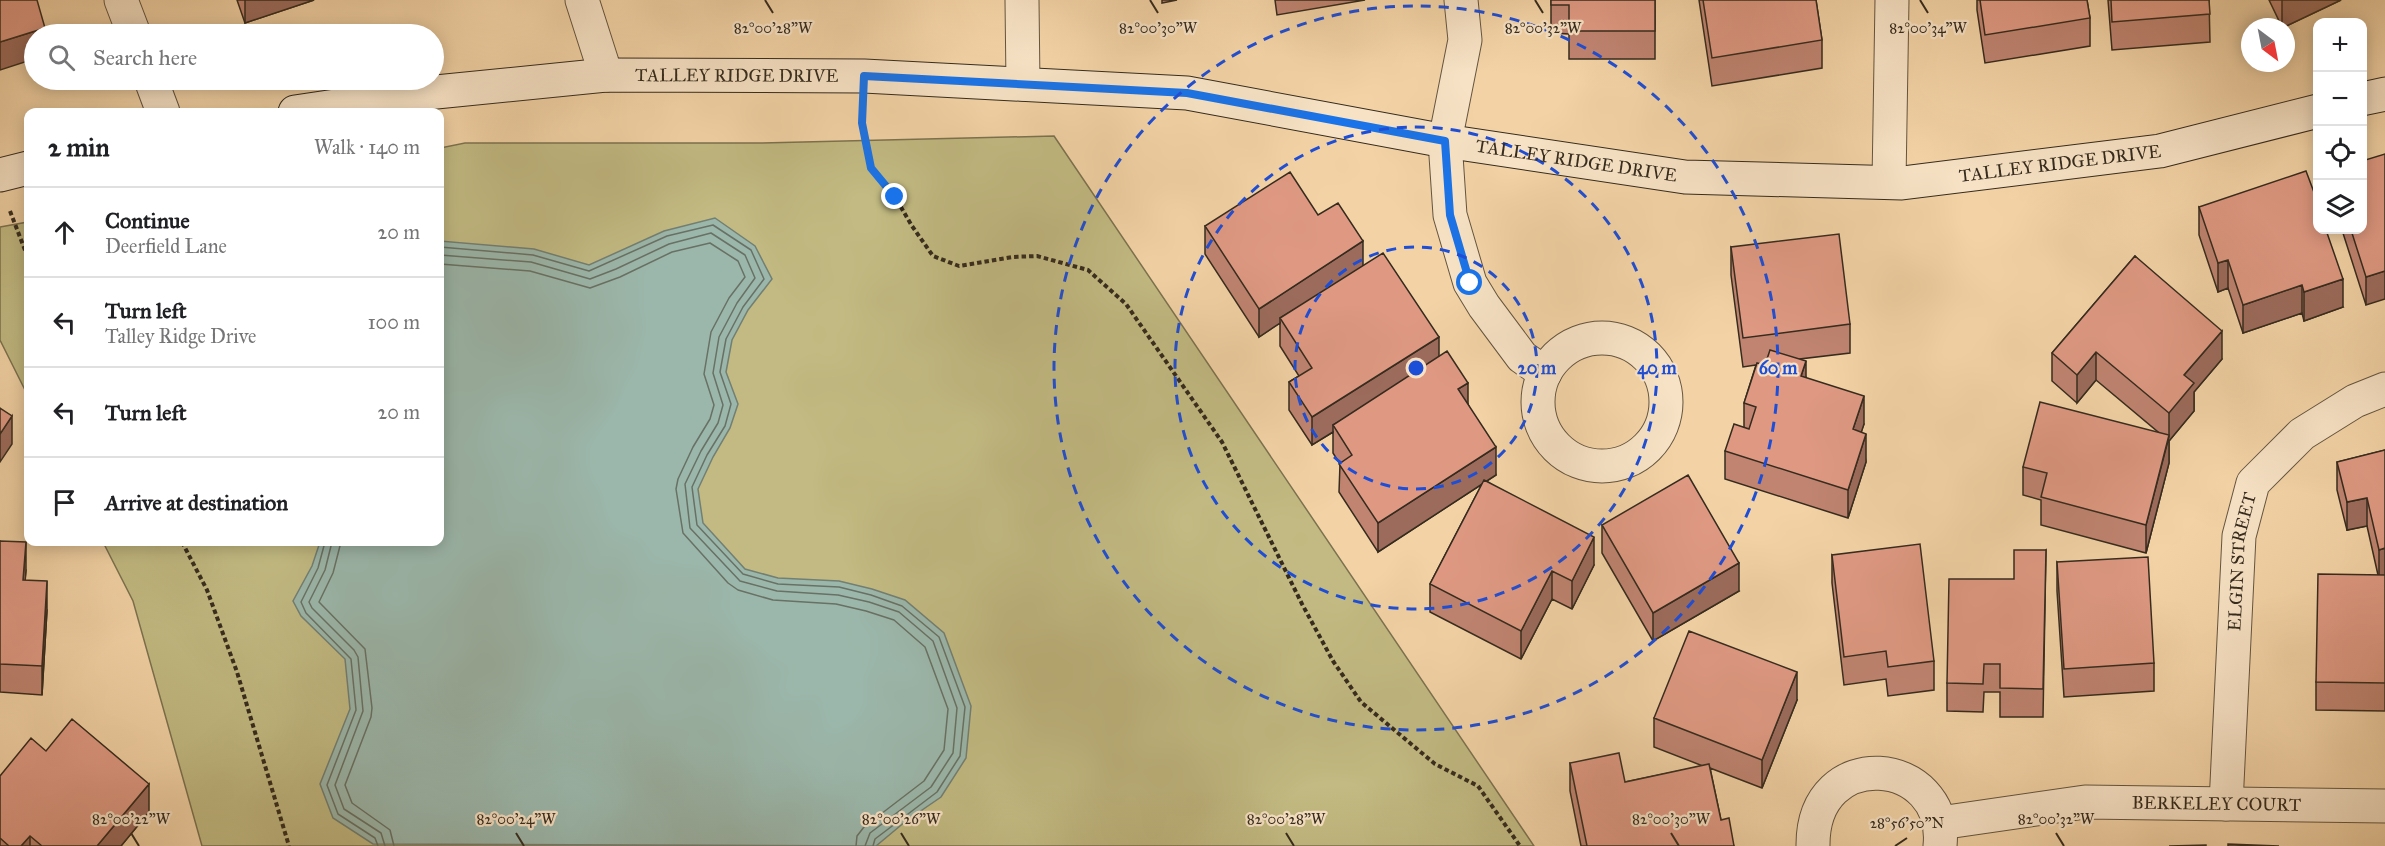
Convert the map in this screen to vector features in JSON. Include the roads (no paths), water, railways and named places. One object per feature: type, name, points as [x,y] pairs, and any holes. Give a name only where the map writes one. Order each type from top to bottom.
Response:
[{"type":"street","points":[[121,0],[130,24]]},
{"type":"street","points":[[582,0],[606,75]]},
{"type":"street","points":[[1022,0],[1023,84]]},
{"type":"street","points":[[1461,0],[1465,40],[1445,141],[1450,215],[1470,283],[1522,357],[1545,373]]},
{"type":"street","points":[[1889,182],[1892,0]]},
{"type":"street","name":"TALLEY RIDGE DRIVE","points":[[322,108],[416,94],[606,75],[864,76],[1187,93],[1445,141],[1685,177],[1902,183],[2160,151],[2313,112]]},
{"type":"street","points":[[155,90],[162,108]]},
{"type":"street","points":[[2367,98],[2385,94]]},
{"type":"street","points":[[0,175],[24,169]]},
{"type":"street","name":"ELGIN STREET","points":[[2226,804],[2239,536],[2253,483],[2302,434],[2355,401],[2385,389]]},
{"type":"street","name":"BERKELEY COURT","points":[[1813,846],[1813,827],[1820,806],[1834,789],[1853,777],[1875,772],[1897,776],[1917,787],[1932,803],[1940,835],[2085,802],[2385,806]]},
{"type":"water","points":[[715,218],[755,246],[772,279],[748,310],[732,340],[726,372],[738,404],[730,428],[698,489],[703,523],[745,569],[778,578],[839,581],[872,589],[905,600],[944,633],[971,706],[966,758],[941,797],[906,821],[876,846],[373,844],[333,818],[320,784],[350,709],[345,659],[301,616],[293,601],[312,566],[319,546],[444,546],[444,241],[534,249],[589,265],[664,231]]}]
